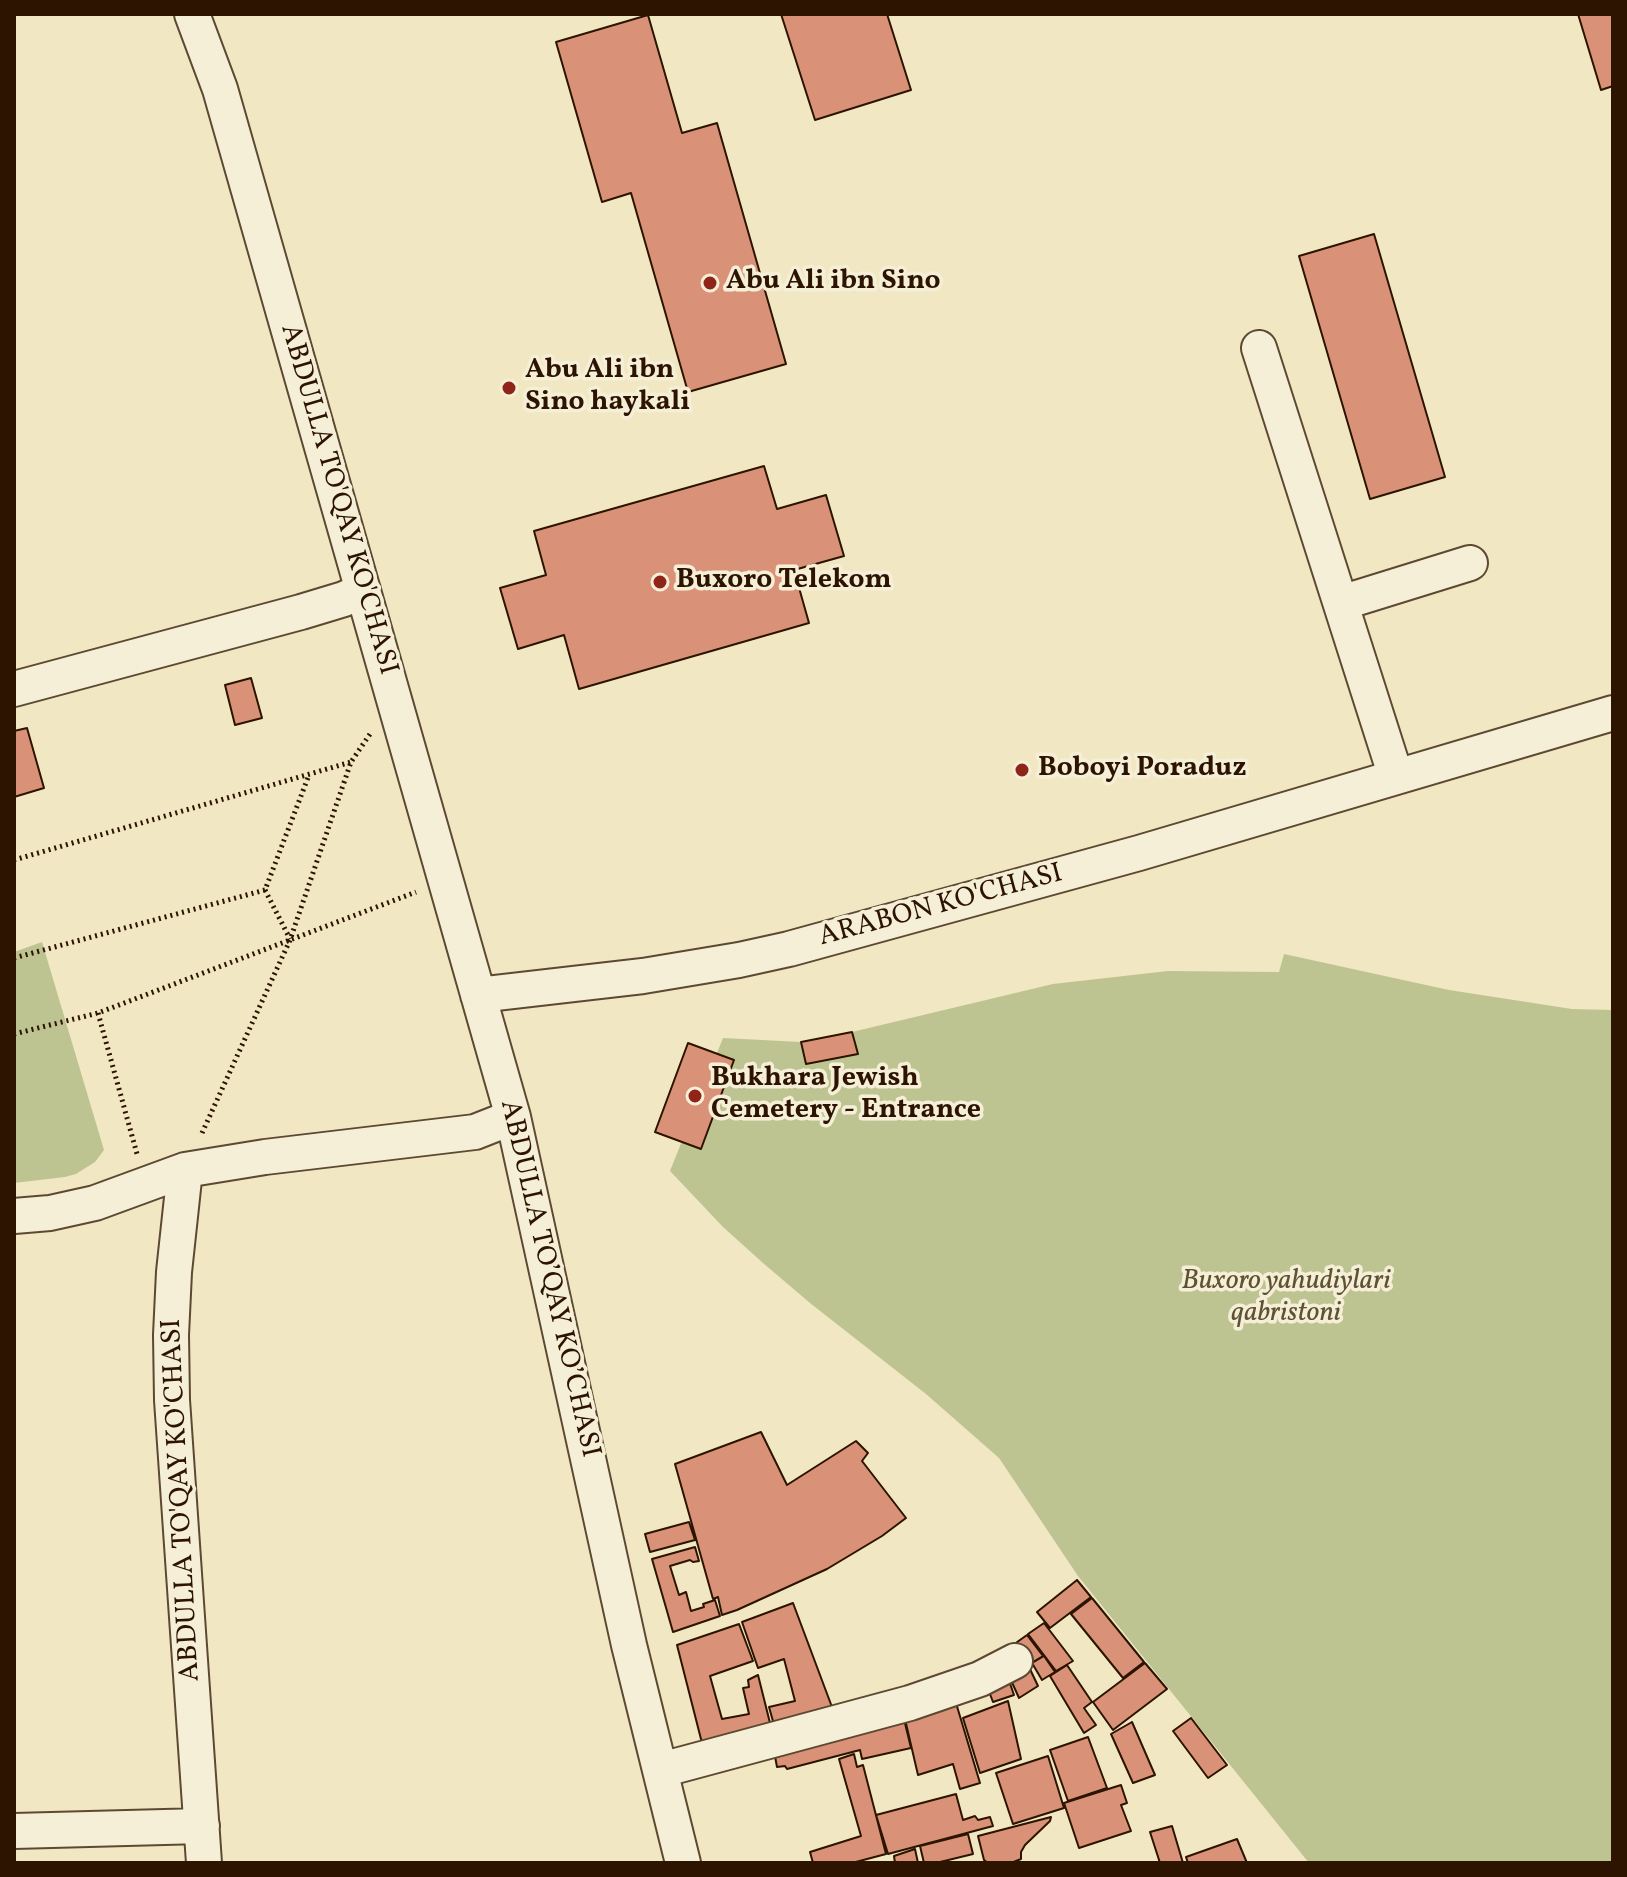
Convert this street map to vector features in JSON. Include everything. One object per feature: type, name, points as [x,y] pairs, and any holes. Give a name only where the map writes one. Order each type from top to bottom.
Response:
[{"type":"street","name":"ABDULLA TO'QAY KO'CHASI","points":[[192,14],[220,89],[394,701]]},
{"type":"street","points":[[1259,348],[1396,777]]},
{"type":"street","points":[[1341,603],[1470,563]]},
{"type":"street","points":[[14,689],[301,612],[363,590]]},
{"type":"street","name":"ABDULLA TO’QAY KO’CHASI","points":[[394,701],[513,1117],[629,1645],[683,1863]]},
{"type":"street","name":"ARABON KO'CHASI","points":[[478,995],[643,976],[789,949],[1139,853],[1613,713]]},
{"type":"street","points":[[14,1216],[50,1213],[95,1203],[185,1170],[265,1157],[475,1132],[513,1117]]},
{"type":"street","name":"ABDULLA TO'QAY KO'CHASI","points":[[185,1170],[174,1272],[172,1400],[204,1863]]},
{"type":"street","points":[[661,1770],[910,1703],[980,1679],[1015,1661]]},
{"type":"street","points":[[14,1831],[202,1826]]},
{"type":"path","name":"ABDULLA TO'QAY KO'CHASI","points":[[185,1170],[290,940],[351,762],[394,701]]},
{"type":"path","points":[[14,860],[351,762]]},
{"type":"path","points":[[290,940],[265,890],[309,775]]},
{"type":"path","points":[[14,1034],[98,1013],[446,881]]},
{"type":"path","points":[[14,958],[265,890]]},
{"type":"path","points":[[98,1013],[146,1183]]},
{"type":"green space","points":[[42,942],[104,1150],[95,1162],[76,1174],[14,1183],[14,952]]},
{"type":"green space","name":"Buxoro yahudiylari qabristoni","points":[[1284,954],[1449,990],[1572,1009],[1613,1010],[1613,1863],[1309,1863],[1078,1576],[999,1458],[926,1394],[763,1263],[723,1227],[670,1171],[723,1038],[801,1042],[1053,984],[1168,971],[1279,972]]},
{"type":"building","points":[[781,14],[887,14],[911,90],[815,120]]},
{"type":"building","points":[[1578,14],[1613,14],[1613,86],[1601,90]]},
{"type":"building","name":"Abu Ali ibn Sino","points":[[648,15],[682,133],[717,123],[786,364],[688,392],[631,193],[602,202],[556,42]]},
{"type":"building","points":[[1374,234],[1445,477],[1370,499],[1299,256]]},
{"type":"building","name":"Buxoro Telekom","points":[[764,466],[777,509],[826,495],[844,556],[794,570],[809,623],[579,689],[564,635],[518,649],[500,588],[546,575],[534,531]]},
{"type":"building","points":[[251,678],[262,718],[235,725],[225,685]]},
{"type":"building","points":[[27,728],[44,788],[14,797],[14,731]]},
{"type":"building","points":[[852,1032],[858,1054],[806,1064],[801,1042]]},
{"type":"building","name":"Bukhara Jewish Cemetery - Entrance","points":[[688,1043],[734,1060],[701,1149],[655,1132]]},
{"type":"building","points":[[761,1432],[787,1485],[856,1441],[868,1453],[862,1461],[906,1518],[827,1569],[722,1615],[718,1597],[713,1599],[675,1464]]},
{"type":"building","points":[[689,1522],[695,1540],[650,1552],[645,1534]]},
{"type":"building","points":[[695,1547],[699,1561],[690,1560],[670,1566],[679,1595],[686,1592],[691,1611],[715,1600],[720,1616],[673,1632],[652,1559]]},
{"type":"building","points":[[1077,1580],[1091,1597],[1050,1628],[1037,1612]]},
{"type":"building","points":[[1092,1598],[1144,1662],[1123,1678],[1071,1614]]},
{"type":"building","points":[[793,1603],[835,1715],[776,1732],[769,1707],[795,1701],[784,1659],[758,1668],[742,1622]]},
{"type":"building","points":[[1044,1623],[1073,1661],[1056,1671],[1028,1634]]},
{"type":"building","points":[[739,1624],[753,1661],[710,1676],[722,1719],[749,1714],[743,1688],[749,1687],[748,1680],[758,1675],[772,1731],[703,1747],[677,1645]]},
{"type":"building","points":[[1027,1635],[1043,1656],[1023,1668],[1013,1645]]},
{"type":"building","points":[[1044,1656],[1055,1672],[1042,1680],[1032,1663]]},
{"type":"building","points":[[1145,1663],[1167,1689],[1113,1730],[1093,1702]]},
{"type":"building","points":[[1067,1665],[1092,1702],[1084,1708],[1096,1725],[1084,1733],[1050,1676]]},
{"type":"building","points":[[1029,1667],[1038,1686],[1019,1698],[1010,1678]]},
{"type":"building","points":[[1006,1672],[1014,1695],[993,1702],[985,1681]]},
{"type":"building","points":[[1008,1701],[1021,1759],[980,1773],[963,1718]]},
{"type":"building","points":[[956,1703],[980,1783],[960,1789],[953,1764],[918,1775],[904,1715]]},
{"type":"building","points":[[903,1715],[911,1748],[862,1759],[860,1750],[787,1769],[785,1766],[777,1767],[774,1751]]},
{"type":"building","points":[[1191,1718],[1227,1765],[1208,1778],[1173,1731]]},
{"type":"building","points":[[1132,1722],[1155,1775],[1133,1783],[1111,1734]]},
{"type":"building","points":[[1088,1737],[1107,1788],[1068,1801],[1050,1750]]},
{"type":"building","points":[[854,1754],[857,1767],[863,1765],[886,1854],[852,1863],[813,1863],[810,1852],[861,1836],[839,1759]]},
{"type":"building","points":[[1048,1756],[1064,1808],[1013,1824],[996,1773]]},
{"type":"building","points":[[1121,1785],[1127,1803],[1121,1805],[1131,1831],[1079,1848],[1064,1803]]},
{"type":"building","points":[[956,1794],[963,1820],[975,1816],[978,1820],[990,1817],[993,1826],[888,1854],[876,1815]]},
{"type":"building","points":[[1051,1817],[1025,1845],[1021,1859],[1011,1863],[988,1863],[984,1860],[978,1836]]},
{"type":"building","points":[[1172,1826],[1183,1863],[1160,1863],[1150,1832]]},
{"type":"building","points":[[968,1834],[973,1854],[924,1863],[920,1846]]},
{"type":"building","points":[[1237,1839],[1247,1863],[1188,1863],[1186,1857]]},
{"type":"building","points":[[915,1849],[918,1863],[895,1863],[894,1856]]},
{"type":"place","name":"Abu Ali ibn Sino","points":[[710,283]]},
{"type":"place","name":"Abu Ali ibn Sino haykali","points":[[509,388]]},
{"type":"place","name":"Buxoro Telekom","points":[[660,582]]},
{"type":"place","name":"Boboyi Poraduz","points":[[1022,770]]},
{"type":"place","name":"Bukhara Jewish Cemetery - Entrance","points":[[695,1096]]}]
